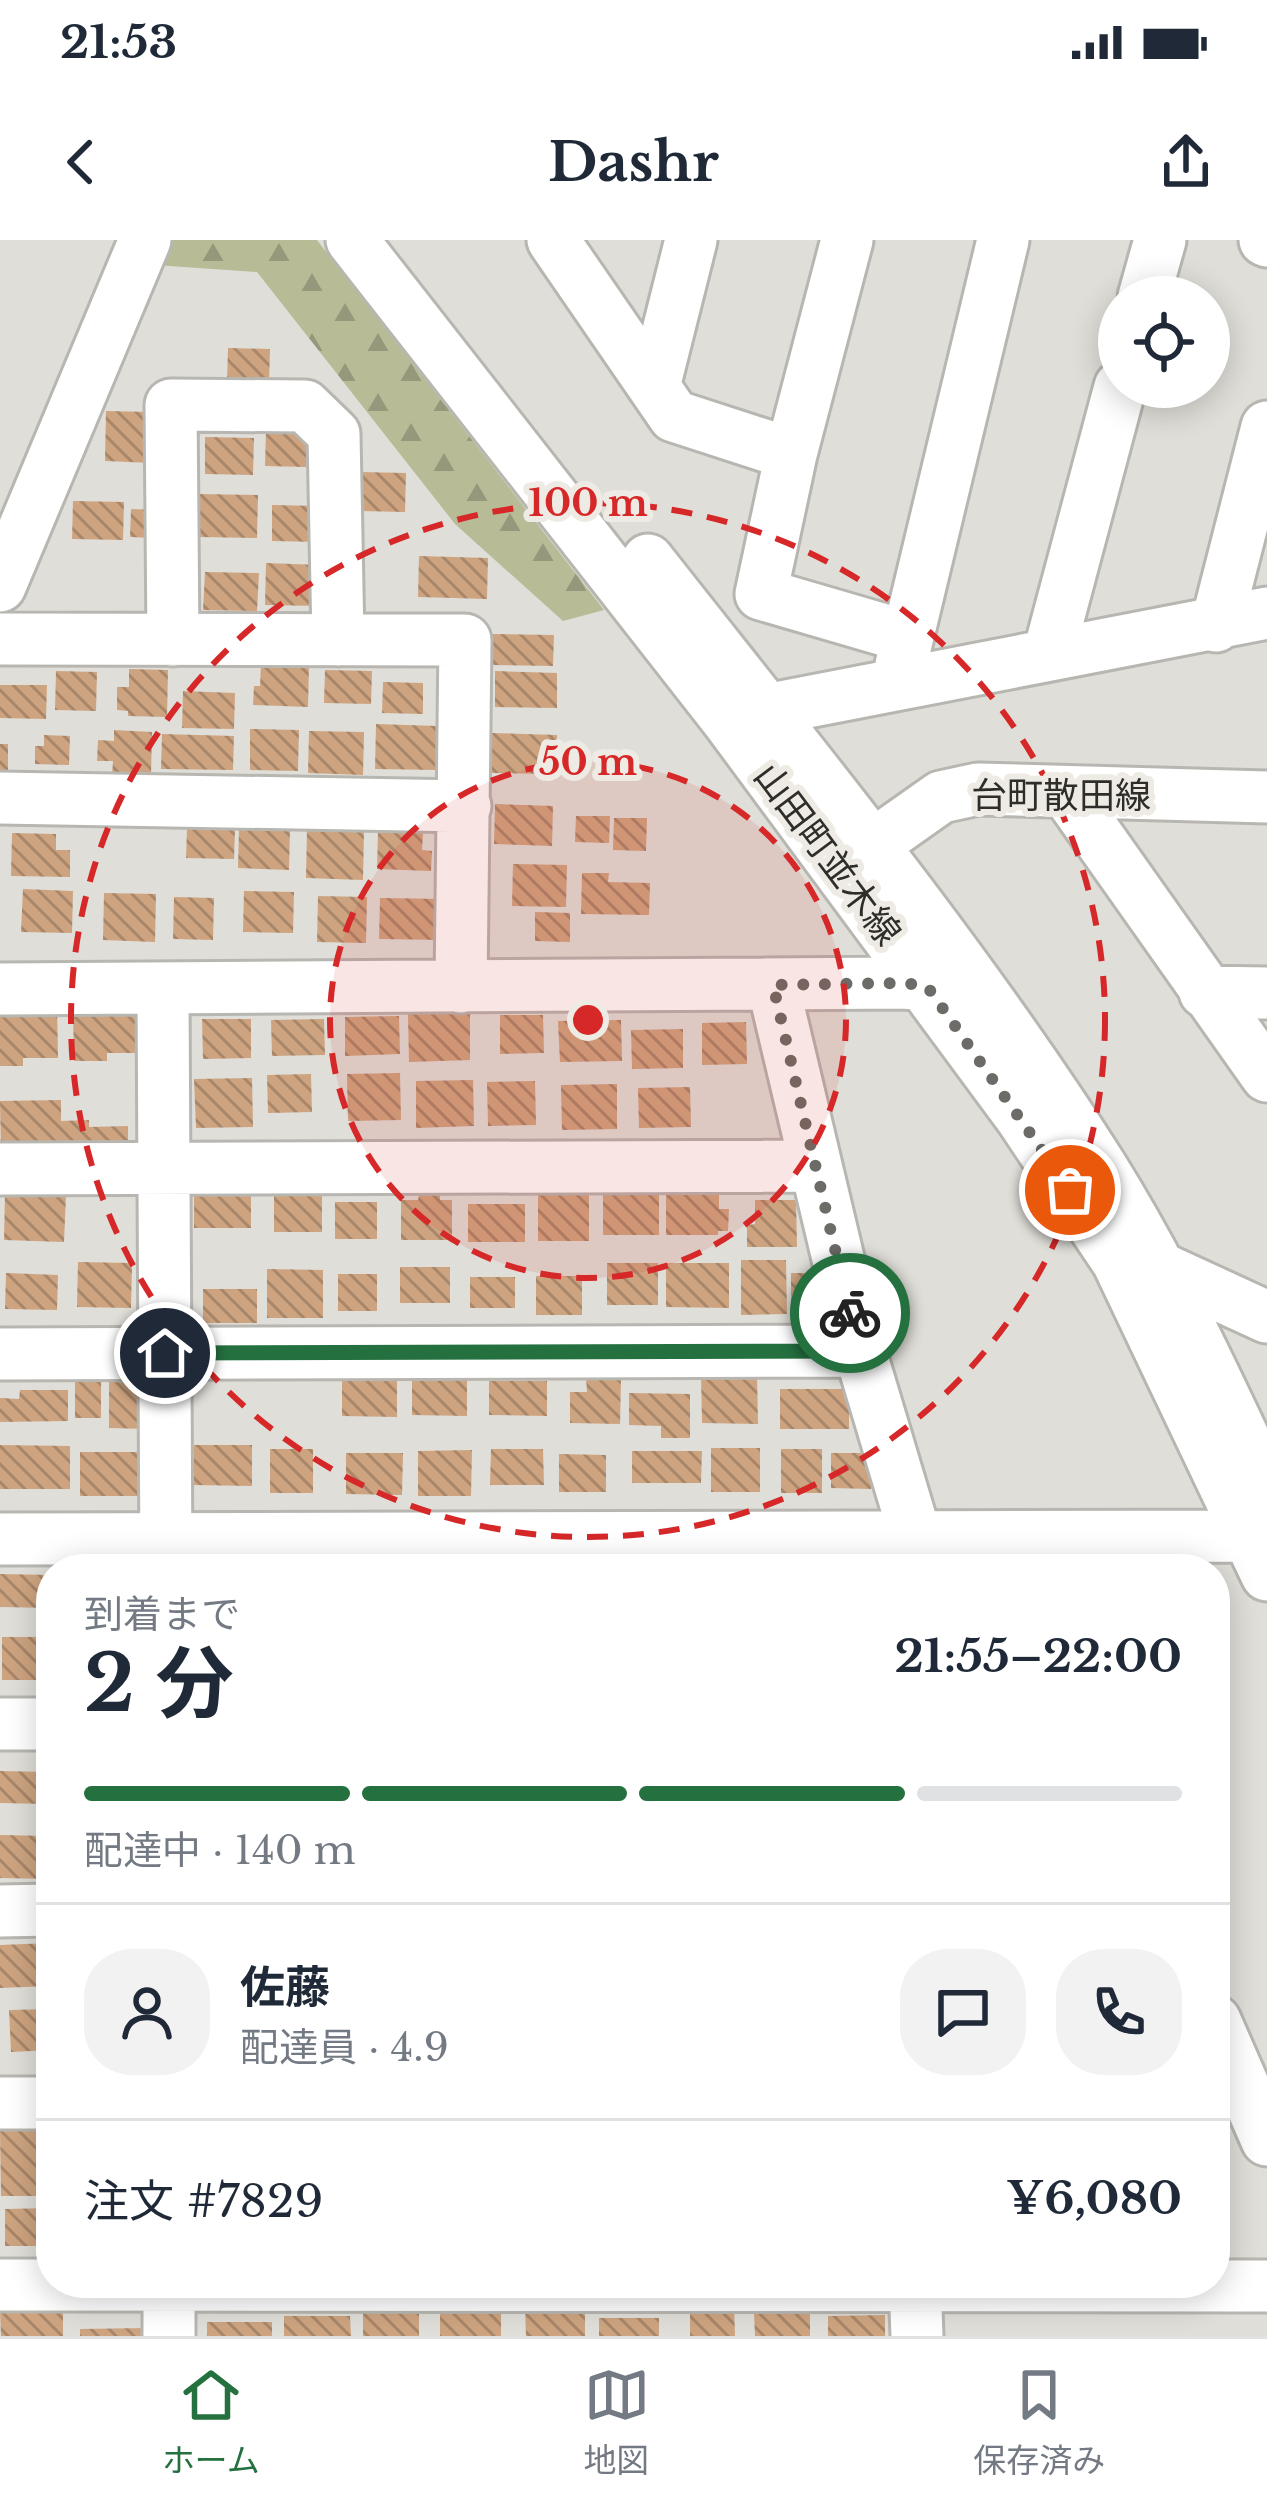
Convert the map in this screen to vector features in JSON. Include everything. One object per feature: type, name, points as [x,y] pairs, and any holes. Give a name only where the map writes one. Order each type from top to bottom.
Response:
[{"type":"street","points":[[0,586],[145,240]]},
{"type":"street","name":"山田町並木線","points":[[352,240],[468,358]]},
{"type":"street","name":"山田町並木線","points":[[394,240],[468,358],[952,986],[1102,1168],[1138,1264],[1261,1549]]},
{"type":"street","points":[[554,240],[674,416],[791,454]]},
{"type":"street","points":[[654,387],[691,240]]},
{"type":"street","points":[[847,240],[791,454],[761,594],[902,660]]},
{"type":"street","points":[[902,660],[1003,240]]},
{"type":"street","points":[[1150,276],[1160,240]]},
{"type":"street","points":[[172,640],[171,405],[305,406],[334,434],[338,640]]},
{"type":"street","points":[[1049,653],[1114,408]]},
{"type":"street","points":[[1216,626],[1267,427]]},
{"type":"street","points":[[747,716],[902,660],[1049,653],[1267,614]]},
{"type":"street","points":[[0,639],[465,640],[460,987]]},
{"type":"street","name":"台町散田線","points":[[855,857],[941,797],[978,789],[1267,797]]},
{"type":"street","points":[[1067,794],[1267,1076]]},
{"type":"street","points":[[0,798],[465,806]]},
{"type":"street","points":[[773,985],[813,1166],[915,1554]]},
{"type":"street","points":[[0,988],[952,986]]},
{"type":"street","points":[[164,988],[166,1553]]},
{"type":"street","points":[[1205,992],[1267,993]]},
{"type":"street","points":[[0,1169],[813,1166]]},
{"type":"street","points":[[1138,1264],[1267,1317]]},
{"type":"street","name":"山田町並木線","points":[[1138,1264],[1267,1488]]},
{"type":"street","points":[[0,1354],[860,1351]]},
{"type":"street","points":[[0,1539],[166,1553],[915,1554],[1261,1549]]},
{"type":"street","points":[[0,1724],[36,1724]]},
{"type":"street","points":[[0,1911],[36,1910]]},
{"type":"street","points":[[1230,2060],[1250,2111]]},
{"type":"street","points":[[0,2103],[36,2103]]},
{"type":"street","points":[[0,2285],[36,2285]]},
{"type":"street","points":[[1230,2286],[1267,2286]]},
{"type":"street","points":[[169,2298],[169,2336]]},
{"type":"street","points":[[916,2298],[917,2336]]},
{"type":"green space","points":[[167,240],[317,240],[604,610],[563,621],[455,524],[257,272],[155,265]]},
{"type":"building","points":[[228,348],[270,349],[269,384],[227,383]]},
{"type":"building","points":[[106,411],[153,412],[152,463],[105,461]]},
{"type":"building","points":[[266,430],[306,431],[306,467],[265,466]]},
{"type":"building","points":[[205,437],[254,438],[253,475],[205,474]]},
{"type":"building","points":[[360,472],[406,473],[405,512],[359,511]]},
{"type":"building","points":[[200,494],[258,495],[257,538],[200,537]]},
{"type":"building","points":[[73,501],[124,502],[123,540],[72,539]]},
{"type":"building","points":[[272,505],[318,506],[317,542],[272,541]]},
{"type":"building","points":[[131,509],[155,510],[154,538],[130,537]]},
{"type":"building","points":[[419,556],[488,558],[487,599],[418,597]]},
{"type":"building","points":[[266,563],[320,565],[319,606],[265,605]]},
{"type":"building","points":[[205,572],[259,573],[257,611],[203,610]]},
{"type":"building","points":[[492,634],[554,635],[553,666],[491,665]]},
{"type":"building","points":[[261,664],[309,665],[308,707],[253,705]]},
{"type":"building","points":[[129,669],[168,670],[167,717],[128,716],[128,711],[117,710],[117,687],[129,687]]},
{"type":"building","points":[[325,670],[372,671],[371,704],[324,703]]},
{"type":"building","points":[[56,671],[97,672],[96,711],[55,710]]},
{"type":"building","points":[[495,671],[557,673],[557,708],[495,707]]},
{"type":"building","points":[[383,682],[423,683],[423,714],[382,713]]},
{"type":"building","points":[[0,685],[47,685],[46,719],[0,718]]},
{"type":"building","points":[[183,691],[235,693],[234,729],[182,728]]},
{"type":"building","points":[[376,724],[437,726],[436,770],[375,769]]},
{"type":"building","points":[[250,729],[299,730],[298,771],[250,770]]},
{"type":"building","points":[[114,730],[152,732],[151,777],[112,776],[113,761],[97,761],[98,740],[114,741]]},
{"type":"building","points":[[309,731],[364,732],[363,775],[308,773]]},
{"type":"building","points":[[492,733],[557,735],[556,774],[491,773]]},
{"type":"building","points":[[162,734],[234,736],[233,770],[161,769]]},
{"type":"building","points":[[44,735],[70,736],[69,765],[35,764],[35,746],[44,746]]},
{"type":"building","points":[[0,744],[8,744],[8,783],[0,783]]},
{"type":"building","points":[[495,804],[553,806],[552,846],[494,844]]},
{"type":"building","points":[[576,816],[610,816],[609,843],[575,842]]},
{"type":"building","points":[[614,818],[647,818],[646,851],[613,850]]},
{"type":"building","points":[[187,828],[235,829],[234,859],[186,858]]},
{"type":"building","points":[[239,828],[290,829],[289,870],[238,868]]},
{"type":"building","points":[[307,829],[364,831],[363,880],[306,878]]},
{"type":"building","points":[[378,832],[423,833],[422,850],[432,851],[431,871],[377,869]]},
{"type":"building","points":[[12,833],[56,834],[56,850],[70,850],[70,877],[11,876]]},
{"type":"building","points":[[513,864],[567,865],[566,907],[512,906]]},
{"type":"building","points":[[582,873],[609,873],[608,882],[650,883],[649,915],[581,914]]},
{"type":"building","points":[[23,889],[73,891],[72,933],[21,932]]},
{"type":"building","points":[[244,891],[294,892],[293,933],[243,932]]},
{"type":"building","points":[[104,893],[156,894],[155,942],[103,940]]},
{"type":"building","points":[[318,896],[367,897],[366,943],[317,942]]},
{"type":"building","points":[[174,897],[214,898],[213,940],[173,939]]},
{"type":"building","points":[[380,898],[444,899],[443,940],[379,939]]},
{"type":"building","points":[[535,912],[570,913],[570,942],[535,941]]},
{"type":"building","points":[[57,1005],[58,1058],[23,1058],[23,1066],[0,1066],[0,1006]]},
{"type":"building","points":[[136,1007],[137,1053],[107,1053],[107,1061],[74,1061],[73,1008]]},
{"type":"building","points":[[470,1013],[470,1060],[409,1062],[408,1014]]},
{"type":"building","points":[[500,1015],[543,1015],[544,1053],[500,1054]]},
{"type":"building","points":[[399,1016],[400,1054],[345,1056],[345,1017]]},
{"type":"building","points":[[202,1019],[251,1019],[251,1058],[203,1059]]},
{"type":"building","points":[[324,1019],[325,1055],[272,1056],[271,1020]]},
{"type":"building","points":[[621,1020],[622,1061],[560,1062],[558,1021]]},
{"type":"building","points":[[746,1022],[747,1064],[702,1065],[702,1023]]},
{"type":"building","points":[[683,1029],[683,1068],[632,1069],[631,1030]]},
{"type":"building","points":[[400,1073],[401,1120],[348,1121],[347,1074]]},
{"type":"building","points":[[311,1074],[312,1112],[268,1113],[267,1075]]},
{"type":"building","points":[[252,1078],[253,1127],[196,1128],[194,1079]]},
{"type":"building","points":[[473,1080],[474,1126],[416,1128],[416,1081]]},
{"type":"building","points":[[535,1081],[536,1125],[488,1126],[487,1082]]},
{"type":"building","points":[[617,1084],[617,1129],[562,1130],[561,1085]]},
{"type":"building","points":[[690,1087],[691,1127],[639,1128],[638,1088]]},
{"type":"building","points":[[61,1100],[61,1121],[89,1120],[89,1127],[128,1126],[128,1150],[1,1152],[0,1101]]},
{"type":"building","points":[[194,1187],[251,1187],[251,1228],[194,1228]]},
{"type":"building","points":[[666,1191],[719,1192],[719,1209],[729,1209],[728,1231],[666,1235]]},
{"type":"building","points":[[603,1192],[659,1192],[659,1235],[603,1235]]},
{"type":"building","points":[[5,1193],[66,1194],[64,1242],[4,1240]]},
{"type":"building","points":[[538,1193],[589,1194],[589,1241],[538,1241]]},
{"type":"building","points":[[274,1195],[322,1195],[322,1232],[274,1232]]},
{"type":"building","points":[[419,1195],[452,1200],[452,1240],[401,1240],[401,1200],[418,1200]]},
{"type":"building","points":[[755,1200],[796,1200],[797,1247],[747,1247],[747,1225],[755,1224]]},
{"type":"building","points":[[335,1202],[377,1202],[377,1239],[335,1239]]},
{"type":"building","points":[[468,1204],[525,1204],[525,1242],[468,1242]]},
{"type":"building","points":[[741,1260],[786,1260],[787,1314],[741,1315]]},
{"type":"building","points":[[78,1262],[132,1263],[131,1308],[77,1307]]},
{"type":"building","points":[[607,1263],[658,1263],[658,1305],[607,1305]]},
{"type":"building","points":[[666,1263],[729,1263],[729,1308],[666,1307]]},
{"type":"building","points":[[400,1267],[450,1267],[450,1303],[400,1303]]},
{"type":"building","points":[[267,1269],[323,1270],[323,1318],[267,1318]]},
{"type":"building","points":[[6,1273],[58,1275],[57,1310],[5,1309]]},
{"type":"building","points":[[791,1273],[814,1273],[813,1309],[791,1309]]},
{"type":"building","points":[[338,1274],[377,1274],[377,1311],[338,1311]]},
{"type":"building","points":[[536,1276],[582,1276],[582,1315],[536,1315]]},
{"type":"building","points":[[470,1277],[515,1277],[515,1308],[470,1308]]},
{"type":"building","points":[[203,1289],[257,1289],[257,1323],[203,1323]]},
{"type":"building","points":[[412,1371],[467,1372],[467,1416],[412,1415]]},
{"type":"building","points":[[701,1374],[757,1374],[758,1424],[702,1423]]},
{"type":"building","points":[[342,1377],[397,1377],[397,1417],[342,1416]]},
{"type":"building","points":[[586,1378],[621,1378],[620,1424],[570,1423],[570,1392],[587,1392]]},
{"type":"building","points":[[75,1381],[101,1381],[101,1418],[75,1418]]},
{"type":"building","points":[[489,1381],[547,1381],[547,1416],[489,1415]]},
{"type":"building","points":[[109,1382],[149,1383],[149,1429],[109,1428]]},
{"type":"building","points":[[780,1389],[849,1389],[849,1429],[780,1429]]},
{"type":"building","points":[[20,1390],[68,1390],[68,1421],[0,1422],[0,1398],[19,1399]]},
{"type":"building","points":[[629,1393],[690,1394],[690,1438],[661,1438],[661,1426],[629,1425]]},
{"type":"building","points":[[0,1445],[70,1446],[70,1489],[0,1489]]},
{"type":"building","points":[[194,1445],[252,1445],[252,1486],[194,1485]]},
{"type":"building","points":[[711,1448],[760,1448],[760,1492],[711,1492]]},
{"type":"building","points":[[270,1449],[313,1449],[313,1493],[270,1493]]},
{"type":"building","points":[[491,1449],[543,1449],[544,1485],[490,1485]]},
{"type":"building","points":[[781,1449],[822,1449],[822,1493],[781,1493]]},
{"type":"building","points":[[472,1450],[471,1496],[418,1496],[418,1451]]},
{"type":"building","points":[[632,1451],[702,1451],[701,1483],[632,1483]]},
{"type":"building","points":[[80,1452],[150,1452],[150,1496],[80,1496]]},
{"type":"building","points":[[346,1453],[403,1453],[402,1495],[346,1494]]},
{"type":"building","points":[[831,1453],[871,1453],[871,1489],[831,1488]]},
{"type":"building","points":[[559,1454],[606,1455],[606,1492],[559,1492]]},
{"type":"building","points":[[0,1574],[36,1575],[36,1608],[0,1607]]},
{"type":"building","points":[[2,1637],[36,1637],[36,1680],[2,1680]]},
{"type":"building","points":[[0,1771],[36,1772],[36,1804],[0,1803]]},
{"type":"building","points":[[0,1835],[36,1836],[36,1879],[0,1878]]},
{"type":"building","points":[[36,1944],[36,1987],[0,1988],[0,1945]]},
{"type":"building","points":[[36,2009],[36,2051],[11,2052],[9,2010]]},
{"type":"building","points":[[0,2130],[36,2130],[36,2196],[1,2196]]},
{"type":"building","points":[[36,2208],[36,2246],[5,2246],[5,2209]]},
{"type":"building","points":[[690,2305],[734,2305],[735,2336],[690,2336]]},
{"type":"building","points":[[525,2307],[585,2307],[585,2336],[526,2336]]},
{"type":"building","points":[[63,2309],[63,2336],[1,2336],[0,2310]]},
{"type":"building","points":[[501,2312],[501,2336],[440,2336],[440,2313]]},
{"type":"building","points":[[363,2313],[419,2313],[419,2336],[363,2336]]},
{"type":"building","points":[[754,2313],[810,2313],[810,2336],[755,2336]]},
{"type":"building","points":[[885,2315],[885,2336],[828,2336],[828,2316]]},
{"type":"building","points":[[284,2316],[350,2316],[351,2336],[284,2336]]},
{"type":"building","points":[[599,2318],[659,2318],[659,2336],[599,2336]]},
{"type":"building","points":[[207,2322],[272,2322],[272,2336],[207,2336]]},
{"type":"building","points":[[147,2328],[147,2336],[80,2336],[80,2329]]},
{"type":"way so far","points":[[850,1313],[773,985],[927,986],[1070,1190]]},
{"type":"route","points":[[165,1353],[860,1351],[850,1313]]}]
